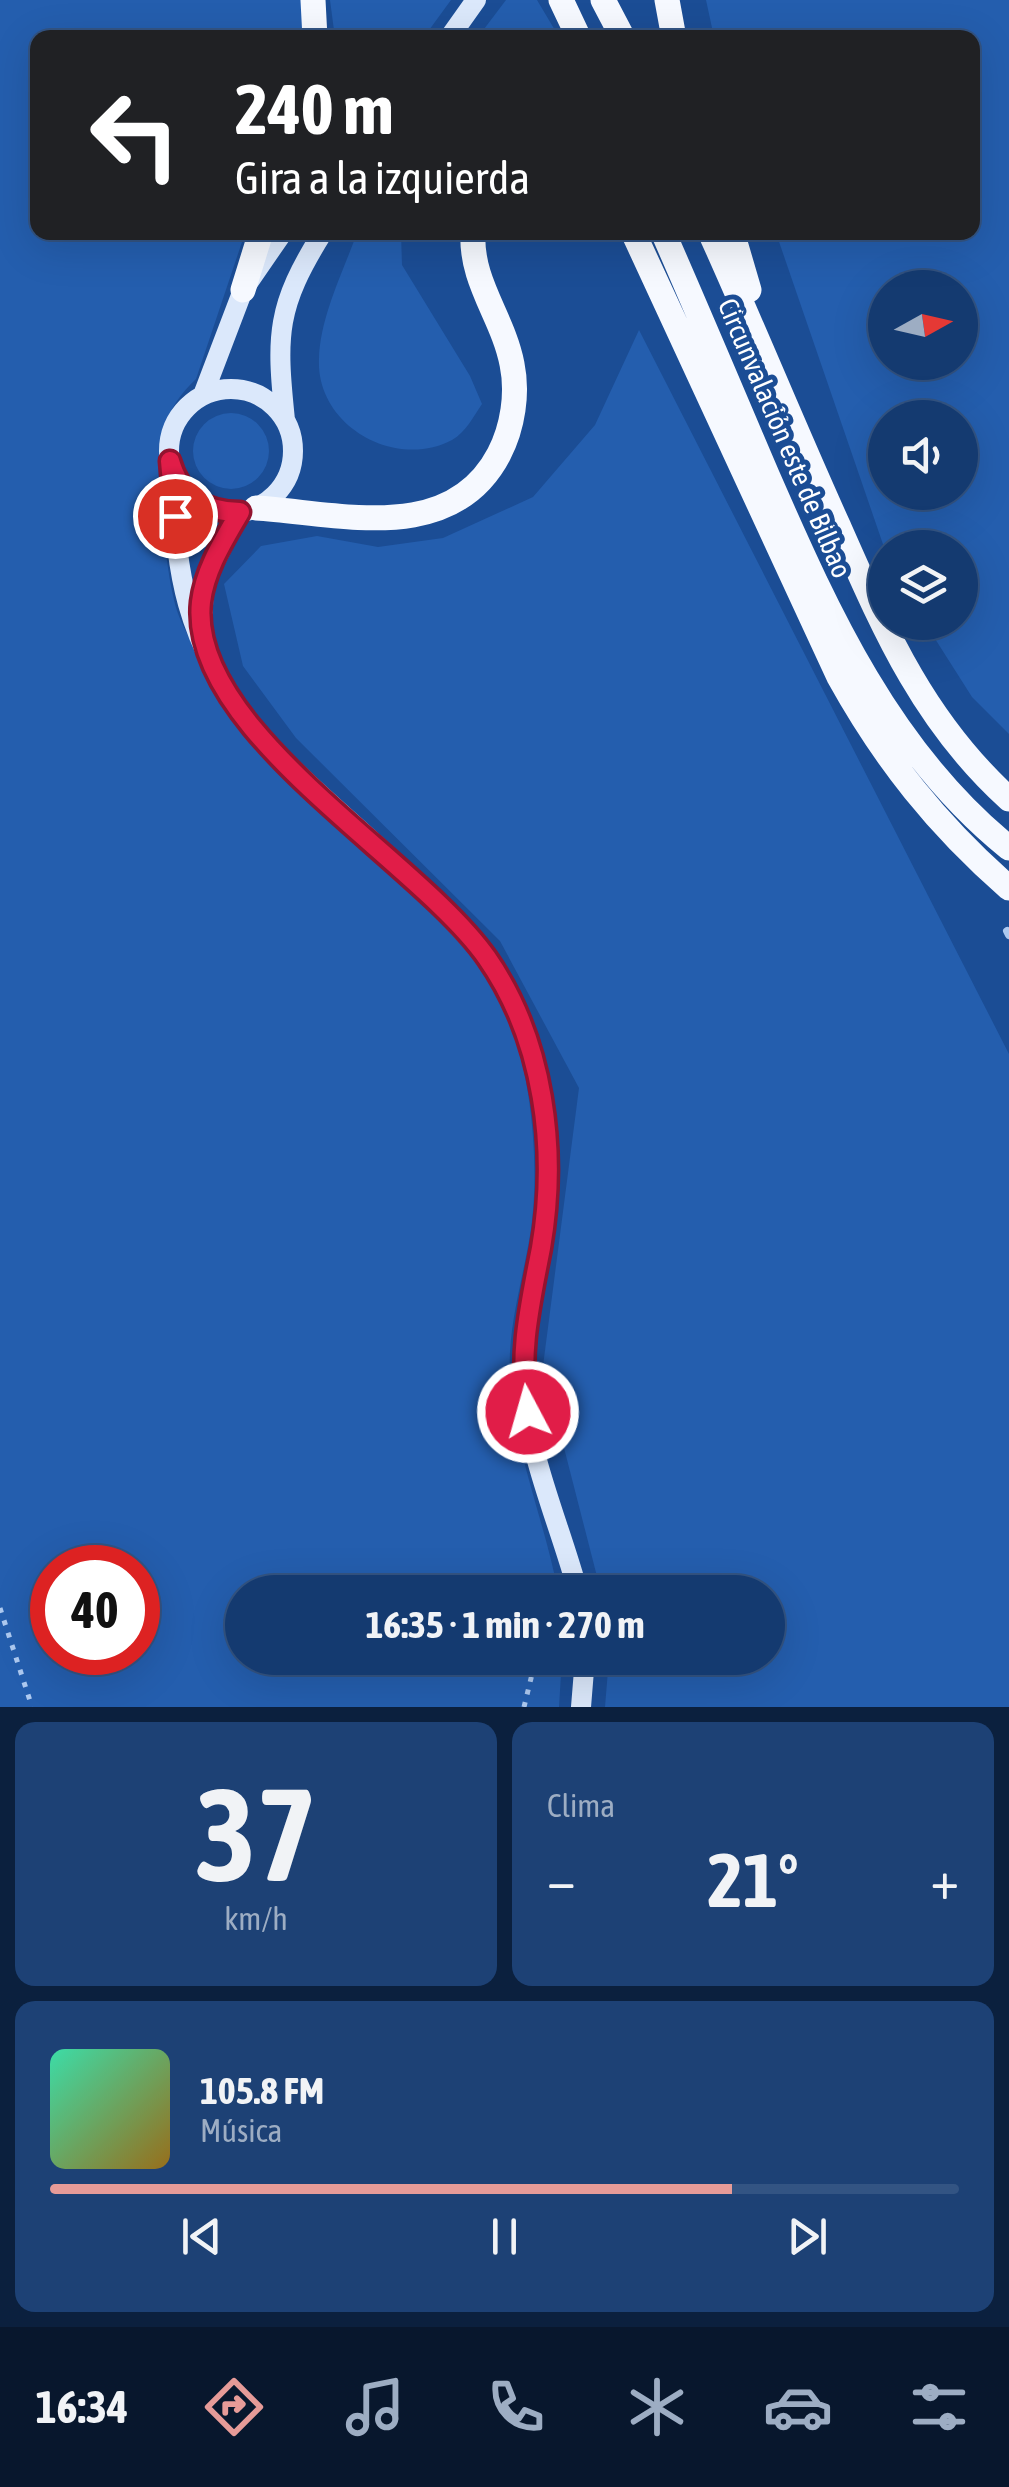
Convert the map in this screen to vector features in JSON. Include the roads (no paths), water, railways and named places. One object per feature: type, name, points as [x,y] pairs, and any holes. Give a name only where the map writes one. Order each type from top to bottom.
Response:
[{"type":"main road","points":[[314,0],[315,30]]},
{"type":"main road","points":[[561,0],[574,30]]},
{"type":"main road","points":[[604,0],[619,30]]},
{"type":"main road","points":[[666,0],[672,30]]},
{"type":"main road","points":[[244,290],[259,240]]},
{"type":"main road","points":[[248,510],[380,520],[412,517],[442,508],[474,489],[489,472],[508,436],[514,394],[512,363],[475,268],[473,240]]},
{"type":"main road","points":[[638,240],[839,678],[871,735],[954,840],[1009,888]]},
{"type":"main road","name":"Circunvalación este de Bilbao","points":[[666,240],[816,588],[856,664],[899,731],[958,802],[1009,848]]},
{"type":"main road","name":"Circunvalación este de Bilbao","points":[[713,240],[800,447],[907,674],[945,732],[1009,800]]},
{"type":"main road","points":[[735,240],[800,447]]},
{"type":"main road","points":[[722,419],[775,492]]},
{"type":"street","points":[[455,30],[476,0]]},
{"type":"street","points":[[278,240],[244,290],[203,395],[179,416],[172,430],[170,461],[182,575],[202,640],[220,680],[260,738],[418,884],[486,956],[519,1012],[542,1089],[547,1165],[541,1246],[523,1337],[524,1386],[533,1438],[573,1575]]},
{"type":"street","points":[[202,640],[204,583],[248,510],[270,498],[290,471],[291,438],[285,422],[278,352],[281,320],[294,282],[318,240]]},
{"type":"street","points":[[203,395],[234,388],[250,392],[264,398],[285,422]]},
{"type":"street","points":[[170,461],[174,476],[194,501],[208,508],[248,510]]},
{"type":"street","points":[[581,1707],[584,1675]]}]
